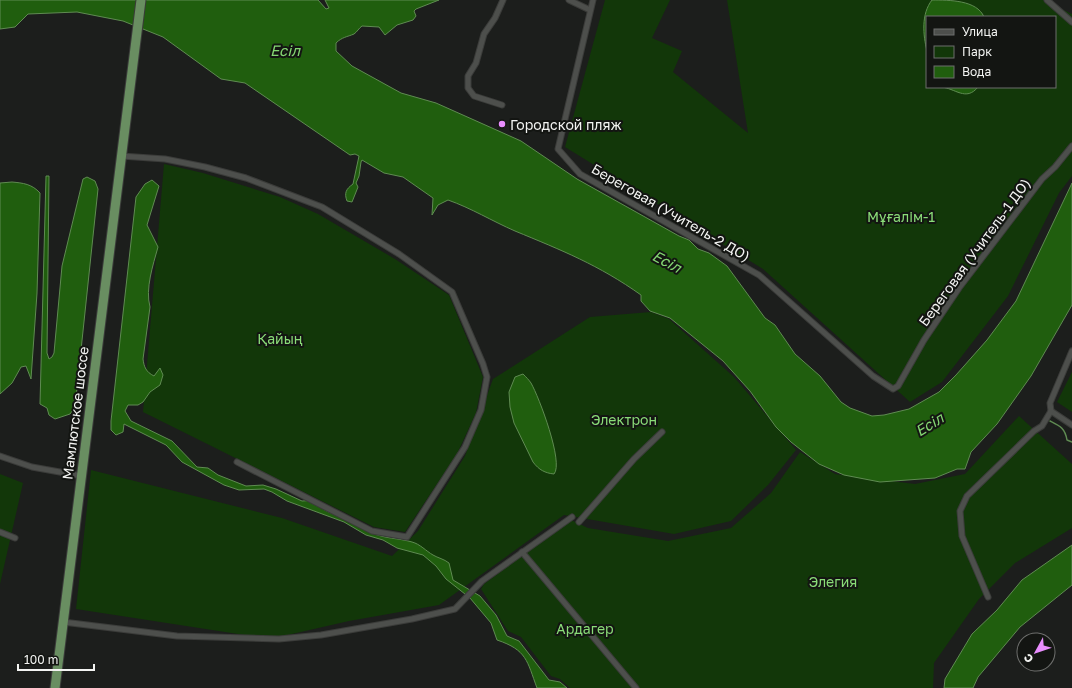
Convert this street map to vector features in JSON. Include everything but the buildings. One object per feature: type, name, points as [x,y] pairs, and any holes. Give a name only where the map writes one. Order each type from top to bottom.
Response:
[{"type":"highway","name":"Мамлютское шоссе","points":[[56,688],[141,0]]},
{"type":"street","points":[[502,105],[474,96],[468,88],[468,76],[476,63],[484,34],[495,18],[503,0]]},
{"type":"street","points":[[569,0],[590,10],[593,0]]},
{"type":"street","points":[[1047,0],[1072,22]]},
{"type":"street","name":"Береговая (Учитель-2 ДО)","points":[[590,10],[558,149],[580,174],[759,276]]},
{"type":"street","name":"Береговая (Учитель-1 ДО)","points":[[759,276],[873,376],[890,388],[895,389],[924,340],[959,288],[1042,179],[1056,167],[1072,146]]},
{"type":"street","points":[[121,156],[165,159],[206,167],[246,178],[322,207],[353,224],[399,254],[452,292],[483,364],[487,377],[481,410],[460,456],[407,537],[372,531],[237,462]]},
{"type":"street","points":[[988,597],[962,536],[960,511],[967,496],[1034,431],[1042,426],[1051,411],[1050,403],[1072,351]]},
{"type":"street","points":[[1051,411],[1072,426]]},
{"type":"street","points":[[579,522],[634,459],[662,432]]},
{"type":"street","points":[[0,456],[32,467],[82,476]]},
{"type":"street","points":[[64,622],[177,636],[279,639],[321,635],[412,619],[455,609],[482,581],[572,517]]},
{"type":"street","points":[[0,532],[14,538]]},
{"type":"street","points":[[522,552],[636,688]]},
{"type":"green space","name":"Мұғалім-1","points":[[605,0],[670,0],[652,38],[682,51],[673,72],[748,133],[727,0],[1043,0],[1072,14],[1072,176],[1059,193],[1008,296],[942,382],[910,402],[763,269],[565,147]]},
{"type":"green space","name":"Қайың","points":[[164,164],[203,173],[280,197],[318,214],[395,259],[449,295],[483,377],[476,413],[457,454],[405,532],[374,527],[143,412]]},
{"type":"green space","name":"Электрон","points":[[651,312],[669,319],[734,377],[796,450],[768,485],[731,521],[674,534],[564,515],[439,605],[349,621],[270,639],[76,609],[91,470],[282,518],[392,556],[418,531],[465,456],[493,379],[590,317]]},
{"type":"green space","points":[[1072,372],[1072,412],[1057,402]]},
{"type":"green space","name":"Элегия","points":[[1019,416],[1072,464],[1072,528],[1015,563],[979,599],[934,663],[933,688],[570,688],[560,679],[551,676],[521,637],[508,631],[481,589],[484,584],[571,520],[588,528],[668,541],[731,528],[771,493],[800,452],[835,474],[915,484],[965,474]]},
{"type":"green space","points":[[0,474],[23,483],[0,584]]},
{"type":"water","name":"Есіл","points":[[0,0],[318,0],[326,9],[329,8],[325,0],[439,0],[416,9],[414,11],[416,16],[413,20],[397,25],[385,35],[379,27],[362,26],[354,34],[338,41],[336,43],[336,51],[352,66],[401,93],[436,103],[521,141],[577,179],[679,236],[689,240],[698,249],[709,253],[727,266],[765,318],[775,325],[795,354],[820,376],[841,402],[850,408],[872,416],[884,415],[909,409],[939,392],[987,340],[1016,301],[1072,183],[1072,305],[1031,376],[997,424],[971,452],[965,469],[957,469],[935,478],[880,482],[844,475],[819,464],[791,442],[776,427],[750,391],[723,361],[670,318],[650,311],[641,301],[641,295],[610,275],[564,252],[448,200],[438,205],[432,215],[433,198],[403,177],[384,173],[362,160],[356,183],[358,187],[352,202],[347,201],[346,191],[353,184],[359,156],[355,154],[350,155],[245,83],[221,79],[163,37],[123,21],[77,12],[28,14],[15,27],[0,29]]},
{"type":"water","points":[[932,0],[962,2],[975,7],[983,16],[926,16],[926,44],[924,25],[928,6]]},
{"type":"water","points":[[946,88],[977,88],[969,93],[960,93]]},
{"type":"water","points":[[46,176],[49,176],[47,353],[49,359],[54,353],[62,266],[83,179],[87,177],[95,181],[98,189],[75,407],[70,414],[55,419],[49,415],[47,408],[40,404]]},
{"type":"water","points":[[152,180],[159,186],[147,225],[158,247],[149,285],[148,293],[150,307],[143,359],[145,367],[149,373],[154,376],[160,368],[163,375],[160,385],[150,392],[143,402],[138,405],[128,405],[125,411],[131,421],[172,441],[197,467],[208,468],[218,475],[246,486],[263,485],[276,489],[302,501],[310,501],[370,532],[381,536],[415,543],[433,555],[449,563],[453,580],[480,596],[496,615],[507,636],[519,641],[549,680],[560,682],[567,688],[537,688],[528,664],[520,652],[497,640],[491,623],[470,598],[446,579],[436,566],[423,555],[397,548],[383,540],[366,535],[344,522],[287,501],[264,489],[239,490],[224,485],[182,462],[166,445],[124,424],[123,432],[116,435],[111,430],[136,197],[145,184]]},
{"type":"water","points":[[12,182],[31,186],[40,193],[37,293],[31,379],[26,366],[21,367],[12,383],[0,394],[0,183]]},
{"type":"water","points":[[523,374],[535,390],[549,430],[556,457],[556,468],[554,474],[542,471],[533,462],[514,423],[510,407],[509,392],[515,377]]},
{"type":"water","points":[[1072,545],[1072,585],[1020,627],[978,677],[973,688],[944,688],[945,679],[972,634],[997,610],[1022,580]]},
{"type":"waterway","points":[[1050,421],[1062,428],[1067,440],[1072,442]]},
{"type":"place","name":"Городской пляж","points":[[502,124]]},
{"type":"park label","name":"Ардагер","points":[[585,628]]}]
